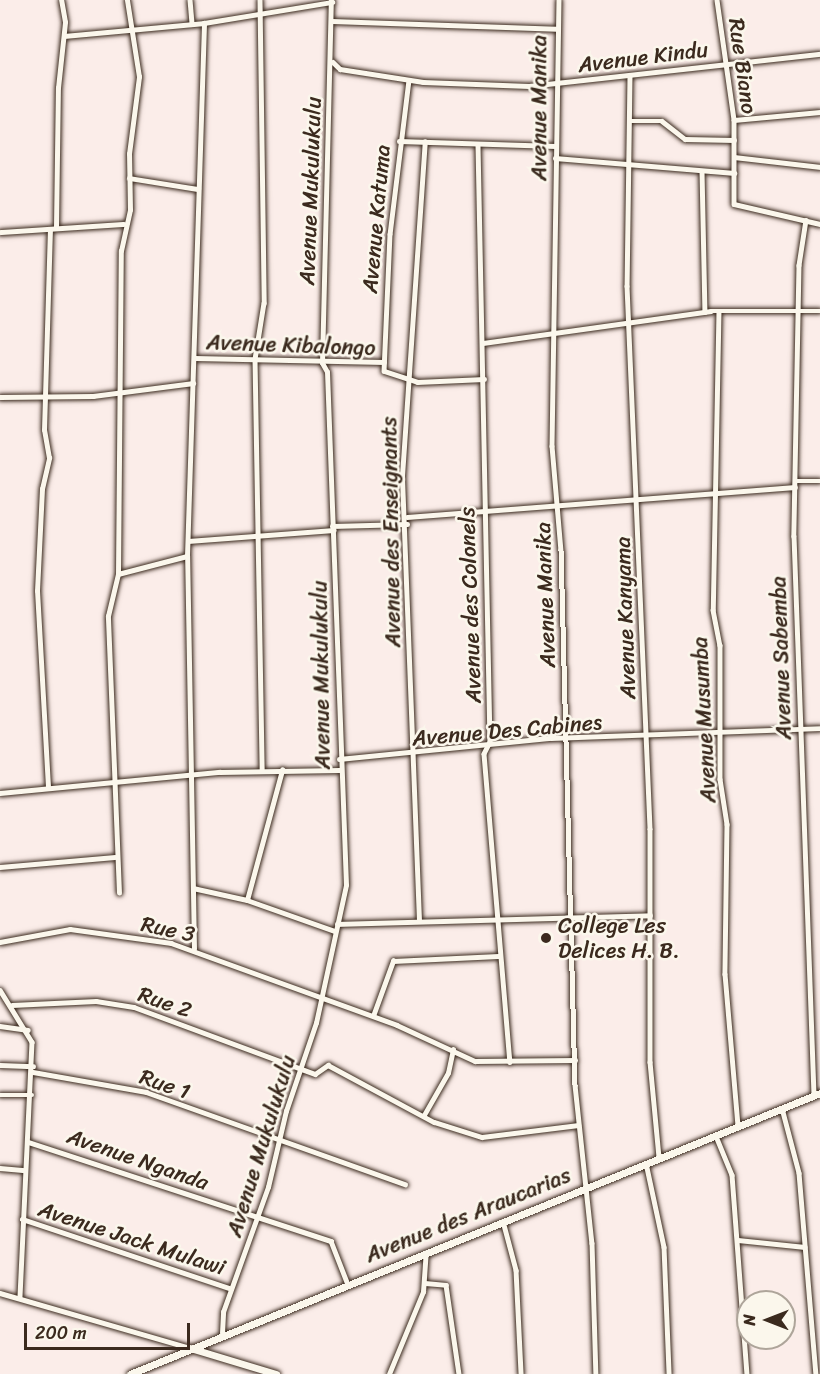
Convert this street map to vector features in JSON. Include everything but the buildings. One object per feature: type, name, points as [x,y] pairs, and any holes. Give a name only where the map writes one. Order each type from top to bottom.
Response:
[{"type":"street","points":[[56,227],[64,36],[61,0]]},
{"type":"street","points":[[119,893],[115,857],[108,606],[118,574],[118,394],[124,224],[138,88],[136,30],[127,0]]},
{"type":"street","points":[[190,0],[192,24]]},
{"type":"street","name":"Avenue Mukulukulu","points":[[260,0],[263,14],[258,94],[264,303],[255,359],[262,770]]},
{"type":"street","name":"Avenue Manika","points":[[559,0],[556,29],[554,333],[557,504],[575,1060],[578,1125],[586,1188],[596,1374]]},
{"type":"street","name":"Rue Biano","points":[[717,0],[728,63],[734,120],[734,173],[737,206],[806,220]]},
{"type":"street","points":[[64,36],[204,23],[331,1]]},
{"type":"street","name":"Avenue Mukulukulu","points":[[222,1333],[230,1288],[258,1218],[322,999],[346,871],[339,770],[327,372],[322,363],[331,1]]},
{"type":"street","points":[[332,21],[556,29]]},
{"type":"street","points":[[194,949],[187,556],[204,23]]},
{"type":"street","name":"Avenue Kindu","points":[[331,60],[340,69],[409,80],[556,84],[820,54]]},
{"type":"street","name":"Avenue Kanyama","points":[[630,76],[628,323],[638,498],[650,915],[650,1062],[659,1157]]},
{"type":"street","name":"Avenue Katuma","points":[[384,362],[399,141],[409,80]]},
{"type":"street","points":[[734,120],[820,112]]},
{"type":"street","points":[[631,121],[662,121],[685,139],[734,140]]},
{"type":"street","points":[[399,141],[555,146]]},
{"type":"street","name":"Avenue des Enseignants","points":[[419,921],[407,517],[402,476],[425,142]]},
{"type":"street","name":"Avenue des Colonels","points":[[478,145],[484,379],[480,462],[485,509],[489,746],[484,754],[498,956],[510,1062]]},
{"type":"street","points":[[734,157],[820,167]]},
{"type":"street","points":[[555,158],[734,173]]},
{"type":"street","points":[[702,171],[705,312]]},
{"type":"street","points":[[129,178],[198,189]]},
{"type":"street","points":[[806,220],[820,224]]},
{"type":"street","name":"Avenue Sabemba","points":[[806,220],[798,307],[795,484],[800,728],[818,1093]]},
{"type":"street","points":[[0,231],[50,230],[56,227],[124,224]]},
{"type":"street","points":[[48,787],[37,606],[41,494],[49,458],[45,398],[50,230]]},
{"type":"street","points":[[483,343],[718,310],[798,307],[820,311]]},
{"type":"street","name":"Avenue Musumba","points":[[718,310],[713,610],[720,645],[719,732],[727,824],[725,974],[738,1127]]},
{"type":"street","name":"Avenue Kibalongo","points":[[195,358],[322,363],[384,362],[387,376],[408,380],[484,379]]},
{"type":"street","points":[[0,397],[45,398],[118,394],[194,383]]},
{"type":"street","points":[[407,517],[820,481]]},
{"type":"street","points":[[188,541],[407,524]]},
{"type":"street","points":[[118,574],[187,556]]},
{"type":"street","name":"Avenue Des Cabines","points":[[339,759],[566,739],[820,728]]},
{"type":"street","points":[[0,793],[262,770],[339,770]]},
{"type":"street","points":[[247,900],[282,770]]},
{"type":"street","points":[[0,867],[115,857]]},
{"type":"street","points":[[193,888],[247,900],[335,931]]},
{"type":"street","points":[[337,924],[650,915]]},
{"type":"street","name":"Rue 3","points":[[0,942],[70,929],[194,949],[322,999],[373,1016],[480,1062],[575,1060]]},
{"type":"street","points":[[373,1016],[393,961],[498,956]]},
{"type":"street","points":[[0,990],[28,1030],[33,1069],[22,1219],[20,1297]]},
{"type":"street","name":"Rue 2","points":[[12,1005],[122,1004],[301,1069]]},
{"type":"street","points":[[0,1026],[28,1030]]},
{"type":"street","points":[[424,1115],[448,1073],[453,1050]]},
{"type":"street","name":"Rue 1","points":[[0,1065],[33,1069],[146,1092],[281,1144],[405,1184]]},
{"type":"street","points":[[301,1069],[319,1074],[328,1065],[424,1115],[488,1137],[578,1125]]},
{"type":"street","name":"Avenue des Araucarias","points":[[130,1374],[146,1371],[222,1333],[347,1282],[426,1253],[818,1093]]},
{"type":"street","points":[[0,1095],[32,1095]]},
{"type":"street","points":[[782,1108],[799,1173],[816,1374]]},
{"type":"street","points":[[716,1136],[732,1175],[747,1374]]},
{"type":"street","name":"Avenue Nganda","points":[[28,1142],[334,1243],[347,1282]]},
{"type":"street","points":[[646,1163],[664,1247],[669,1374]]},
{"type":"street","points":[[0,1168],[25,1170]]},
{"type":"street","name":"Avenue Jack Mulawi","points":[[22,1219],[230,1288]]},
{"type":"street","points":[[503,1221],[516,1270],[520,1374]]},
{"type":"street","points":[[738,1240],[804,1246]]},
{"type":"street","points":[[389,1374],[425,1283],[426,1253]]},
{"type":"street","points":[[425,1283],[446,1285],[459,1374]]},
{"type":"street","points":[[0,1293],[276,1374]]},
{"type":"place","name":"College Les Delices H. B.","points":[[546,938]]}]
